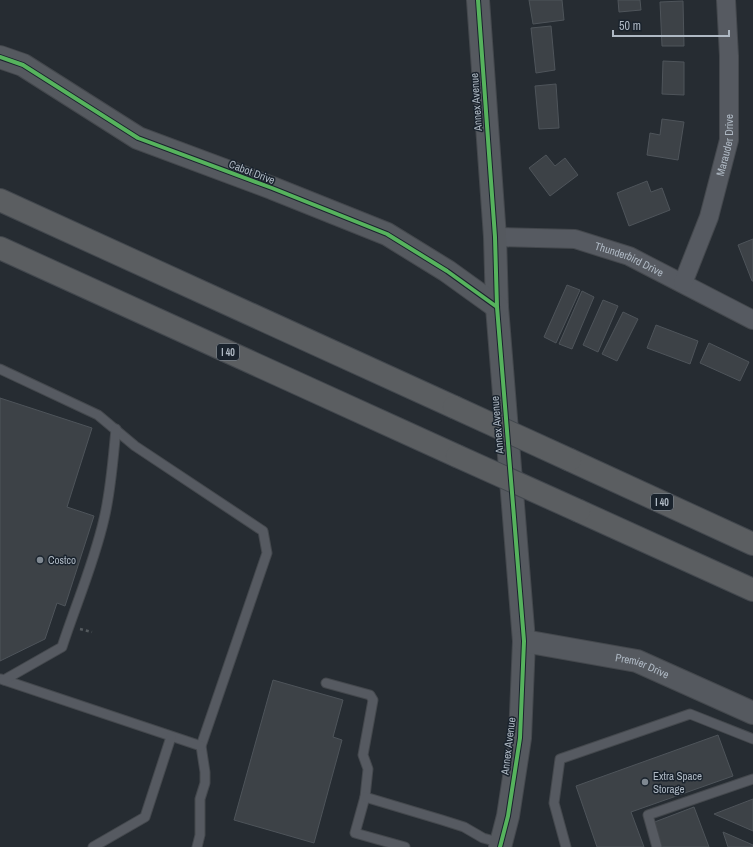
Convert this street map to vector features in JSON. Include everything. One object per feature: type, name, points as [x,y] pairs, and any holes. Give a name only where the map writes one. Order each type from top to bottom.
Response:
[{"type":"highway","name":"I 40","points":[[0,200],[753,544]]},
{"type":"highway","name":"I 40","points":[[0,248],[753,590]]},
{"type":"street","name":"Annex Avenue","points":[[478,0],[494,237],[497,307],[524,641],[520,738],[508,816],[501,845]]},
{"type":"street","name":"Marauder Drive","points":[[683,283],[709,217],[728,140],[729,56],[726,0]]},
{"type":"street","name":"Cabot Drive","points":[[0,57],[23,65],[138,138],[272,188],[387,234],[447,271],[497,307]]},
{"type":"street","name":"Thunderbird Drive","points":[[494,237],[575,239],[629,256],[753,320]]},
{"type":"street","name":"Premier Drive","points":[[524,641],[637,661],[753,713]]},
{"type":"lane","points":[[0,369],[98,415],[135,446],[263,531],[267,553],[201,746],[205,772],[200,799],[200,835],[197,847]]},
{"type":"lane","points":[[2,679],[62,647],[93,560],[104,519],[112,472],[116,429]]},
{"type":"lane","points":[[2,679],[201,746]]},
{"type":"lane","points":[[326,683],[370,695],[373,700],[363,755],[368,769],[365,797],[354,833],[405,847]]},
{"type":"lane","points":[[566,847],[554,803],[560,759],[690,714],[753,739]]},
{"type":"lane","points":[[93,847],[145,817],[171,736]]},
{"type":"lane","points":[[657,847],[648,815],[753,779]]},
{"type":"lane","points":[[365,797],[464,827],[483,838],[501,845]]},
{"type":"building","points":[[529,0],[562,0],[564,20],[533,24]]},
{"type":"building","points":[[618,0],[640,0],[641,10],[619,12]]},
{"type":"building","points":[[683,1],[684,46],[662,46],[660,2]]},
{"type":"building","points":[[551,26],[555,70],[536,73],[531,28]]},
{"type":"building","points":[[663,61],[684,62],[684,95],[662,94]]},
{"type":"building","points":[[556,84],[559,128],[539,129],[535,86]]},
{"type":"building","points":[[662,119],[684,122],[678,160],[647,155],[650,133],[660,135]]},
{"type":"building","points":[[546,155],[555,166],[565,158],[578,175],[550,196],[529,168]]},
{"type":"building","points":[[647,181],[651,192],[662,188],[670,210],[629,226],[617,193]]},
{"type":"building","points":[[753,239],[753,281],[752,281],[738,245]]},
{"type":"building","points":[[567,285],[580,290],[556,343],[544,337]]},
{"type":"building","points":[[582,291],[594,297],[572,349],[559,344]]},
{"type":"building","points":[[603,300],[618,306],[598,352],[583,345]]},
{"type":"building","points":[[623,312],[638,319],[617,361],[602,354]]},
{"type":"building","points":[[656,325],[698,341],[690,364],[647,348]]},
{"type":"building","points":[[709,343],[749,362],[740,381],[700,363]]},
{"type":"building","name":"Costco","points":[[0,398],[92,428],[67,507],[94,516],[65,606],[57,603],[45,639],[0,661]]},
{"type":"building","points":[[273,680],[343,700],[333,737],[342,740],[314,843],[234,820]]},
{"type":"building","points":[[718,735],[733,776],[631,812],[644,847],[597,847],[576,786]]},
{"type":"building","points":[[753,799],[753,831],[714,814]]},
{"type":"building","points":[[694,807],[709,847],[661,847],[652,823]]},
{"type":"building","points":[[723,832],[753,845],[753,847],[728,847]]},
{"type":"cycle path","points":[[478,0],[495,237],[497,307],[524,641],[520,738],[508,816],[500,847]]},
{"type":"cycle path","points":[[0,57],[23,65],[138,138],[272,188],[387,234],[447,271],[497,307]]},
{"type":"place","name":"Costco","points":[[40,560]]},
{"type":"place","name":"Extra Space Storage","points":[[645,782]]}]
